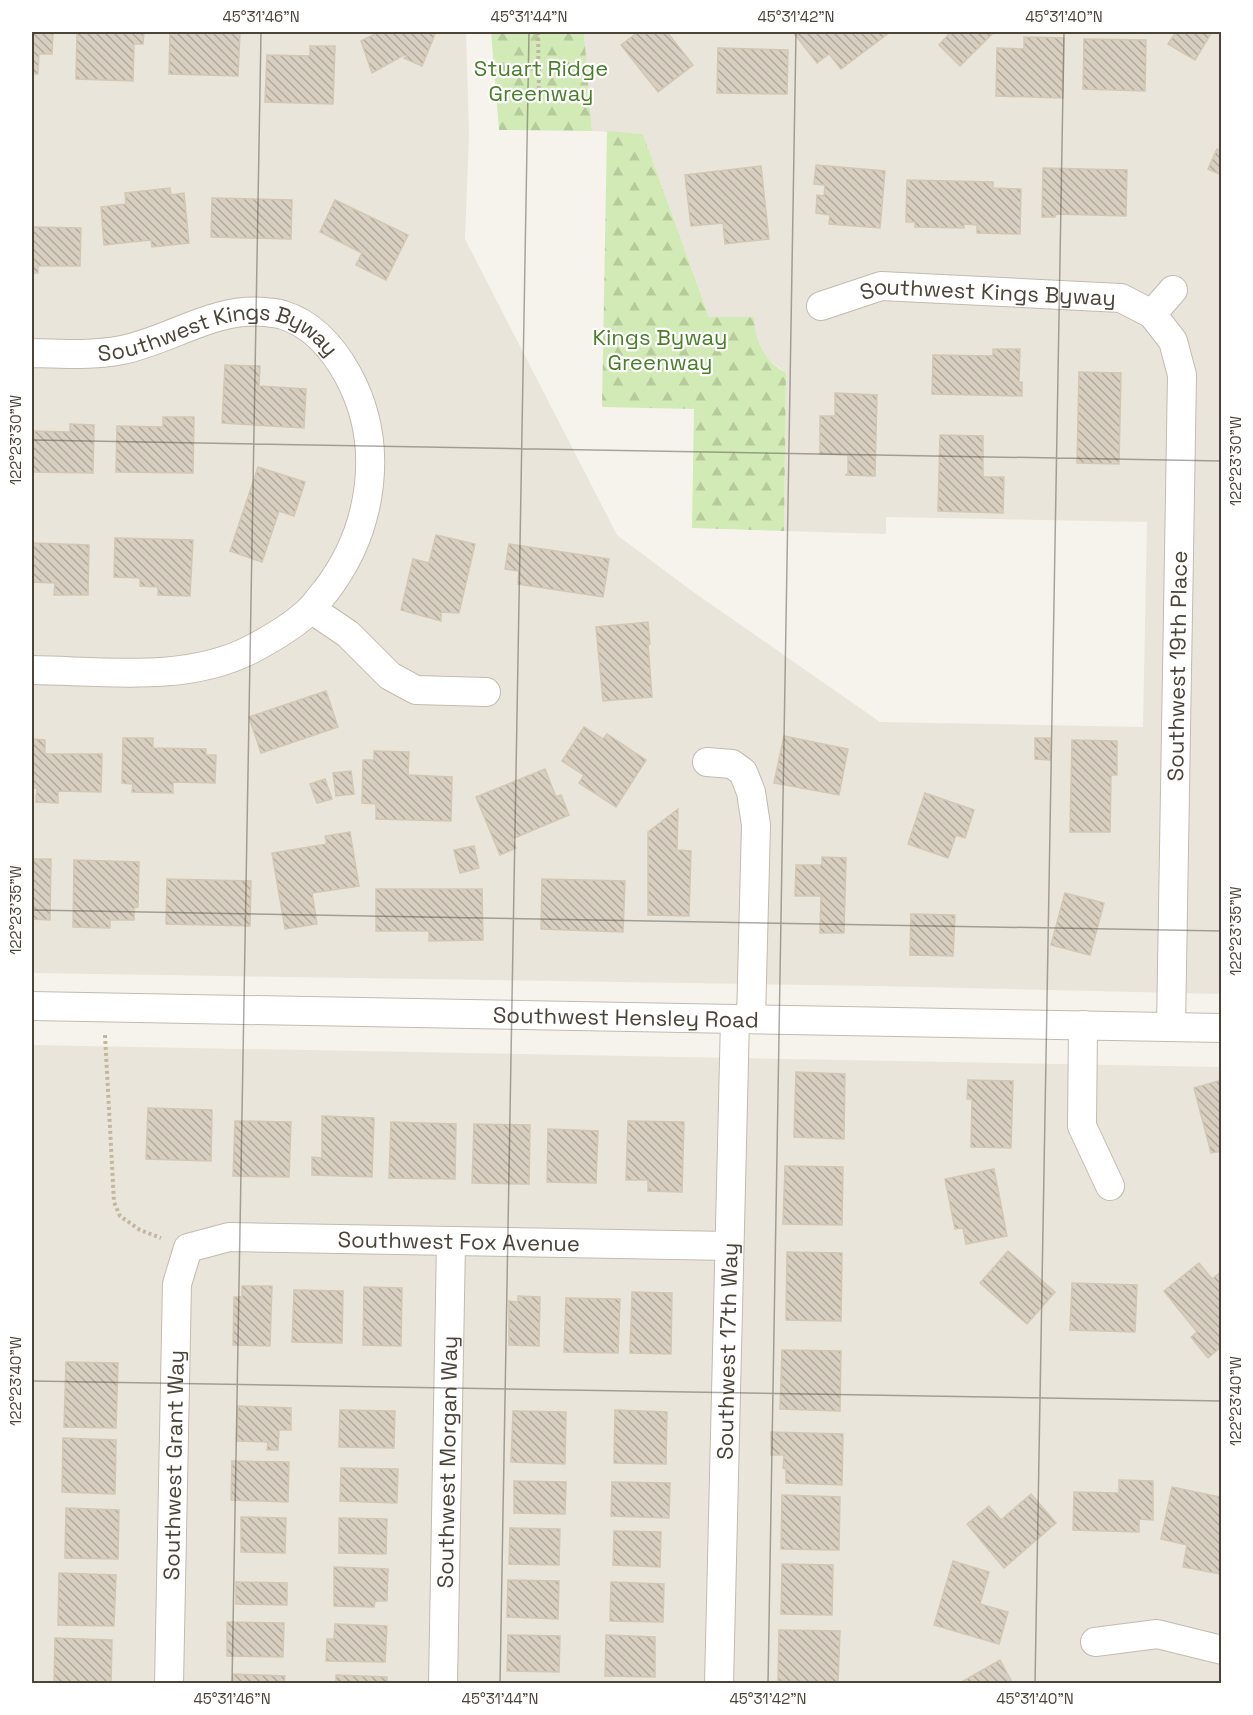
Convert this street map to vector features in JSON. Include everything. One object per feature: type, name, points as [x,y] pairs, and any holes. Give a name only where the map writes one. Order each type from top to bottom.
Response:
[{"type":"street","name":"Southwest Kings Byway","points":[[821,306],[881,286],[1121,297],[1152,314]]},
{"type":"street","points":[[1152,314],[1173,290]]},
{"type":"street","name":"Southwest Kings Byway","points":[[32,353],[89,355],[123,350],[215,317],[249,311],[283,314],[312,329],[336,353],[355,388],[364,414],[370,447],[370,482],[364,516],[352,549],[335,579],[311,609],[278,635],[249,651],[218,663],[186,670],[153,672],[32,670]]},
{"type":"street","name":"Southwest 19th Place","points":[[1152,314],[1173,341],[1182,375],[1172,1027]]},
{"type":"street","points":[[311,609],[348,633],[390,676],[416,690],[486,693]]},
{"type":"street","name":"Southwest 17th Way","points":[[707,762],[732,764],[743,772],[751,792],[756,825],[729,1246],[719,1683]]},
{"type":"street","name":"Southwest Hensley Road","points":[[32,1006],[1221,1028]]},
{"type":"street","points":[[1083,1025],[1082,1126],[1110,1186]]},
{"type":"street","name":"Southwest Fox Avenue","points":[[189,1248],[229,1237],[729,1246]]},
{"type":"street","name":"Southwest Morgan Way","points":[[443,1683],[451,1242]]},
{"type":"street","name":"Southwest Grant Way","points":[[169,1683],[177,1284],[189,1248]]},
{"type":"street","points":[[1095,1642],[1158,1634],[1221,1650]]},
{"type":"path","points":[[538,32],[539,94]]},
{"type":"path","points":[[104,1008],[114,1202],[120,1216],[140,1230],[189,1248]]},
{"type":"shaded area","points":[[32,32],[466,32],[469,135],[465,239],[617,535],[692,591],[880,722],[1143,727],[1147,522],[886,517],[886,534],[784,531],[786,373],[767,358],[759,346],[754,317],[709,317],[643,134],[592,131],[584,32],[1221,32],[1221,994],[876,986],[32,973]]},
{"type":"shaded area","points":[[32,1045],[1221,1067],[1221,1683],[32,1683]]},
{"type":"green space","name":"Stuart Ridge Greenway","points":[[491,32],[584,32],[592,131],[499,130]]},
{"type":"green space","name":"Kings Byway Greenway","points":[[607,131],[643,134],[709,317],[754,317],[756,334],[762,350],[778,368],[786,373],[784,531],[692,528],[694,409],[602,407]]},
{"type":"building","points":[[32,32],[53,32],[52,54],[39,54],[38,74],[32,74]]},
{"type":"building","points":[[77,32],[144,32],[143,44],[134,44],[133,81],[76,79]]},
{"type":"building","points":[[170,32],[240,32],[238,76],[169,74]]},
{"type":"building","points":[[379,32],[432,32],[435,34],[422,66],[404,58],[407,56],[404,55],[372,73],[361,41]]},
{"type":"building","points":[[636,32],[667,32],[693,65],[658,92],[621,45]]},
{"type":"building","points":[[793,32],[890,32],[841,69],[829,54],[817,63]]},
{"type":"building","points":[[946,32],[994,32],[960,66],[939,45],[949,34]]},
{"type":"building","points":[[1176,32],[1212,32],[1195,60],[1168,44]]},
{"type":"building","points":[[1024,37],[1064,38],[1063,98],[996,96],[997,48],[1024,49]]},
{"type":"building","points":[[1084,39],[1146,40],[1145,91],[1083,89]]},
{"type":"building","points":[[310,46],[335,46],[333,104],[265,102],[267,55],[310,56]]},
{"type":"building","points":[[718,48],[788,50],[787,94],[717,93]]},
{"type":"building","points":[[1217,149],[1222,151],[1222,175],[1208,169]]},
{"type":"building","points":[[816,165],[885,171],[880,228],[829,224],[830,215],[816,213],[817,195],[824,196],[825,185],[814,184]]},
{"type":"building","points":[[761,166],[769,239],[725,244],[723,223],[691,226],[685,175]]},
{"type":"building","points":[[1043,168],[1127,170],[1126,216],[1056,214],[1055,217],[1042,217]]},
{"type":"building","points":[[907,180],[993,182],[993,188],[1021,189],[1020,234],[977,233],[977,225],[964,224],[964,228],[915,227],[915,222],[906,222]]},
{"type":"building","points":[[170,188],[171,195],[184,193],[189,243],[152,247],[151,240],[104,245],[101,207],[126,204],[125,193]]},
{"type":"building","points":[[212,198],[292,200],[291,239],[211,237]]},
{"type":"building","points":[[335,200],[408,235],[386,280],[356,265],[362,253],[320,232]]},
{"type":"building","points":[[32,227],[81,228],[80,266],[38,266],[38,273],[32,273]]},
{"type":"building","points":[[993,349],[1020,349],[1019,382],[1022,382],[1022,396],[932,394],[933,355],[993,356]]},
{"type":"building","points":[[225,365],[260,366],[259,386],[306,389],[304,428],[222,423]]},
{"type":"building","points":[[1079,372],[1121,373],[1119,464],[1077,463]]},
{"type":"building","points":[[835,393],[877,395],[875,476],[845,475],[848,474],[848,455],[820,454],[820,416],[835,416]]},
{"type":"building","points":[[163,417],[194,417],[193,473],[116,472],[117,426],[163,427]]},
{"type":"building","points":[[70,424],[94,425],[93,473],[32,472],[32,431],[70,432]]},
{"type":"building","points":[[940,435],[983,436],[983,477],[1004,477],[1003,513],[938,511]]},
{"type":"building","points":[[258,467],[305,482],[294,516],[279,511],[262,562],[230,551]]},
{"type":"building","points":[[436,535],[475,544],[459,613],[441,612],[441,621],[401,610],[413,559],[429,563]]},
{"type":"building","points":[[115,538],[193,540],[190,596],[158,595],[158,587],[140,586],[140,578],[114,577]]},
{"type":"building","points":[[32,543],[89,545],[88,595],[54,595],[55,583],[32,582]]},
{"type":"building","points":[[509,544],[609,559],[603,597],[518,584],[519,571],[505,569]]},
{"type":"building","points":[[648,622],[652,697],[603,701],[596,627]]},
{"type":"building","points":[[326,691],[338,727],[261,753],[249,717]]},
{"type":"building","points":[[584,727],[603,739],[607,734],[646,760],[616,807],[579,783],[584,775],[562,761]]},
{"type":"building","points":[[784,736],[848,749],[839,795],[774,783]]},
{"type":"building","points":[[123,738],[153,738],[153,748],[206,749],[206,755],[216,755],[215,783],[173,782],[173,793],[132,792],[133,784],[122,783]]},
{"type":"building","points":[[1035,738],[1050,738],[1050,760],[1035,759]]},
{"type":"building","points":[[32,739],[45,740],[45,754],[102,754],[101,792],[58,791],[58,803],[36,802],[37,788],[32,788]]},
{"type":"building","points":[[1072,740],[1117,741],[1117,775],[1111,775],[1110,832],[1070,832]]},
{"type":"building","points":[[374,751],[409,752],[408,775],[452,777],[451,821],[376,819],[376,804],[362,803],[363,760],[374,760]]},
{"type":"building","points":[[545,769],[556,797],[561,795],[569,815],[512,839],[516,848],[500,855],[476,797]]},
{"type":"building","points":[[351,771],[354,794],[336,796],[333,773]]},
{"type":"building","points":[[325,779],[332,799],[317,803],[310,784]]},
{"type":"building","points":[[925,793],[974,810],[965,838],[956,835],[948,858],[908,844]]},
{"type":"building","points":[[678,809],[677,850],[691,851],[689,916],[648,915],[648,832]]},
{"type":"building","points":[[350,832],[359,886],[312,893],[317,924],[285,929],[272,853],[327,844],[325,836]]},
{"type":"building","points":[[474,846],[479,868],[460,873],[454,850]]},
{"type":"building","points":[[822,857],[846,858],[844,933],[820,933],[821,896],[795,896],[796,865],[822,865]]},
{"type":"building","points":[[32,859],[51,859],[50,920],[32,919]]},
{"type":"building","points":[[74,860],[139,862],[138,907],[134,908],[134,920],[110,920],[110,928],[73,927]]},
{"type":"building","points":[[167,879],[251,881],[250,926],[166,924]]},
{"type":"building","points":[[542,879],[625,881],[623,932],[541,929]]},
{"type":"building","points":[[376,889],[482,889],[483,940],[429,941],[429,931],[376,931]]},
{"type":"building","points":[[1065,893],[1104,903],[1090,955],[1051,945]]},
{"type":"building","points":[[911,914],[955,915],[953,956],[910,955]]},
{"type":"building","points":[[796,1072],[845,1074],[844,1139],[794,1137]]},
{"type":"building","points":[[968,1080],[1013,1081],[1011,1148],[971,1147],[972,1099],[967,1099]]},
{"type":"building","points":[[1222,1080],[1222,1151],[1211,1153],[1194,1088]]},
{"type":"building","points":[[148,1108],[212,1110],[211,1161],[146,1159]]},
{"type":"building","points":[[322,1116],[374,1118],[372,1177],[312,1175],[312,1157],[322,1158]]},
{"type":"building","points":[[235,1121],[291,1122],[289,1177],[233,1176]]},
{"type":"building","points":[[628,1121],[684,1122],[682,1192],[648,1191],[648,1180],[626,1180]]},
{"type":"building","points":[[391,1122],[456,1124],[455,1179],[389,1178]]},
{"type":"building","points":[[474,1124],[530,1125],[529,1184],[472,1183]]},
{"type":"building","points":[[548,1129],[598,1131],[596,1183],[547,1182]]},
{"type":"building","points":[[785,1166],[843,1167],[842,1225],[783,1224]]},
{"type":"building","points":[[994,1169],[1007,1236],[966,1244],[963,1228],[955,1229],[945,1179]]},
{"type":"building","points":[[1008,1251],[1055,1292],[1027,1324],[980,1283]]},
{"type":"building","points":[[787,1252],[842,1253],[841,1321],[786,1320]]},
{"type":"building","points":[[1199,1263],[1212,1279],[1222,1271],[1222,1326],[1220,1327],[1222,1346],[1208,1358],[1191,1337],[1197,1332],[1164,1291]]},
{"type":"building","points":[[1072,1283],[1137,1285],[1135,1332],[1070,1330]]},
{"type":"building","points":[[242,1286],[272,1286],[270,1346],[233,1345],[234,1297],[242,1297]]},
{"type":"building","points":[[364,1287],[402,1288],[401,1346],[363,1345]]},
{"type":"building","points":[[294,1290],[343,1291],[342,1343],[292,1342]]},
{"type":"building","points":[[632,1292],[672,1293],[671,1354],[630,1353]]},
{"type":"building","points":[[518,1296],[540,1297],[539,1346],[509,1345],[509,1301],[518,1302]]},
{"type":"building","points":[[566,1298],[620,1299],[618,1353],[564,1352]]},
{"type":"building","points":[[782,1350],[841,1351],[840,1411],[780,1409]]},
{"type":"building","points":[[66,1362],[118,1363],[116,1428],[64,1427]]},
{"type":"building","points":[[238,1406],[291,1408],[291,1430],[279,1430],[278,1450],[267,1450],[268,1442],[237,1441]]},
{"type":"building","points":[[340,1410],[395,1411],[394,1448],[339,1447]]},
{"type":"building","points":[[615,1410],[667,1412],[666,1464],[614,1463]]},
{"type":"building","points":[[513,1411],[566,1412],[565,1464],[511,1462]]},
{"type":"building","points":[[771,1432],[843,1434],[842,1485],[786,1483],[786,1469],[783,1468],[784,1455],[771,1455]]},
{"type":"building","points":[[63,1438],[116,1440],[115,1494],[62,1492]]},
{"type":"building","points":[[232,1461],[289,1462],[288,1502],[231,1500]]},
{"type":"building","points":[[341,1468],[398,1469],[397,1503],[340,1501]]},
{"type":"building","points":[[1119,1480],[1153,1481],[1153,1520],[1139,1519],[1139,1532],[1073,1530],[1074,1492],[1119,1493]]},
{"type":"building","points":[[514,1481],[566,1482],[565,1514],[514,1513]]},
{"type":"building","points":[[612,1482],[670,1483],[669,1518],[611,1516]]},
{"type":"building","points":[[1172,1487],[1220,1497],[1218,1506],[1222,1506],[1221,1574],[1183,1567],[1187,1545],[1161,1539]]},
{"type":"building","points":[[1031,1494],[1056,1523],[1004,1568],[967,1524],[989,1506],[1001,1520]]},
{"type":"building","points":[[782,1495],[840,1497],[839,1550],[781,1549]]},
{"type":"building","points":[[66,1508],[119,1510],[118,1559],[65,1558]]},
{"type":"building","points":[[241,1517],[286,1518],[285,1553],[241,1552]]},
{"type":"building","points":[[339,1518],[387,1519],[386,1554],[339,1553]]},
{"type":"building","points":[[510,1528],[560,1529],[559,1565],[509,1564]]},
{"type":"building","points":[[614,1531],[661,1532],[660,1567],[613,1565]]},
{"type":"building","points":[[953,1561],[989,1572],[980,1604],[1008,1612],[999,1644],[934,1625]]},
{"type":"building","points":[[782,1564],[833,1565],[832,1615],[781,1614]]},
{"type":"building","points":[[334,1567],[388,1569],[387,1601],[375,1601],[374,1607],[334,1606]]},
{"type":"building","points":[[59,1573],[116,1575],[114,1626],[58,1625]]},
{"type":"building","points":[[508,1580],[559,1581],[558,1619],[507,1617]]},
{"type":"building","points":[[236,1582],[287,1583],[287,1605],[236,1604]]},
{"type":"building","points":[[611,1582],[664,1584],[663,1622],[610,1621]]},
{"type":"building","points":[[227,1622],[284,1623],[283,1657],[227,1656]]},
{"type":"building","points":[[335,1624],[387,1626],[385,1662],[326,1661],[327,1639],[334,1639]]},
{"type":"building","points":[[779,1630],[840,1631],[838,1682],[778,1681]]},
{"type":"building","points":[[508,1635],[560,1636],[559,1672],[507,1671]]},
{"type":"building","points":[[606,1635],[655,1637],[655,1677],[605,1676]]},
{"type":"building","points":[[55,1638],[112,1640],[111,1684],[54,1684]]},
{"type":"building","points":[[1000,1660],[1013,1684],[958,1684]]},
{"type":"building","points":[[233,1674],[285,1676],[284,1684],[233,1684]]},
{"type":"building","points":[[336,1675],[387,1677],[387,1684],[336,1684]]}]
